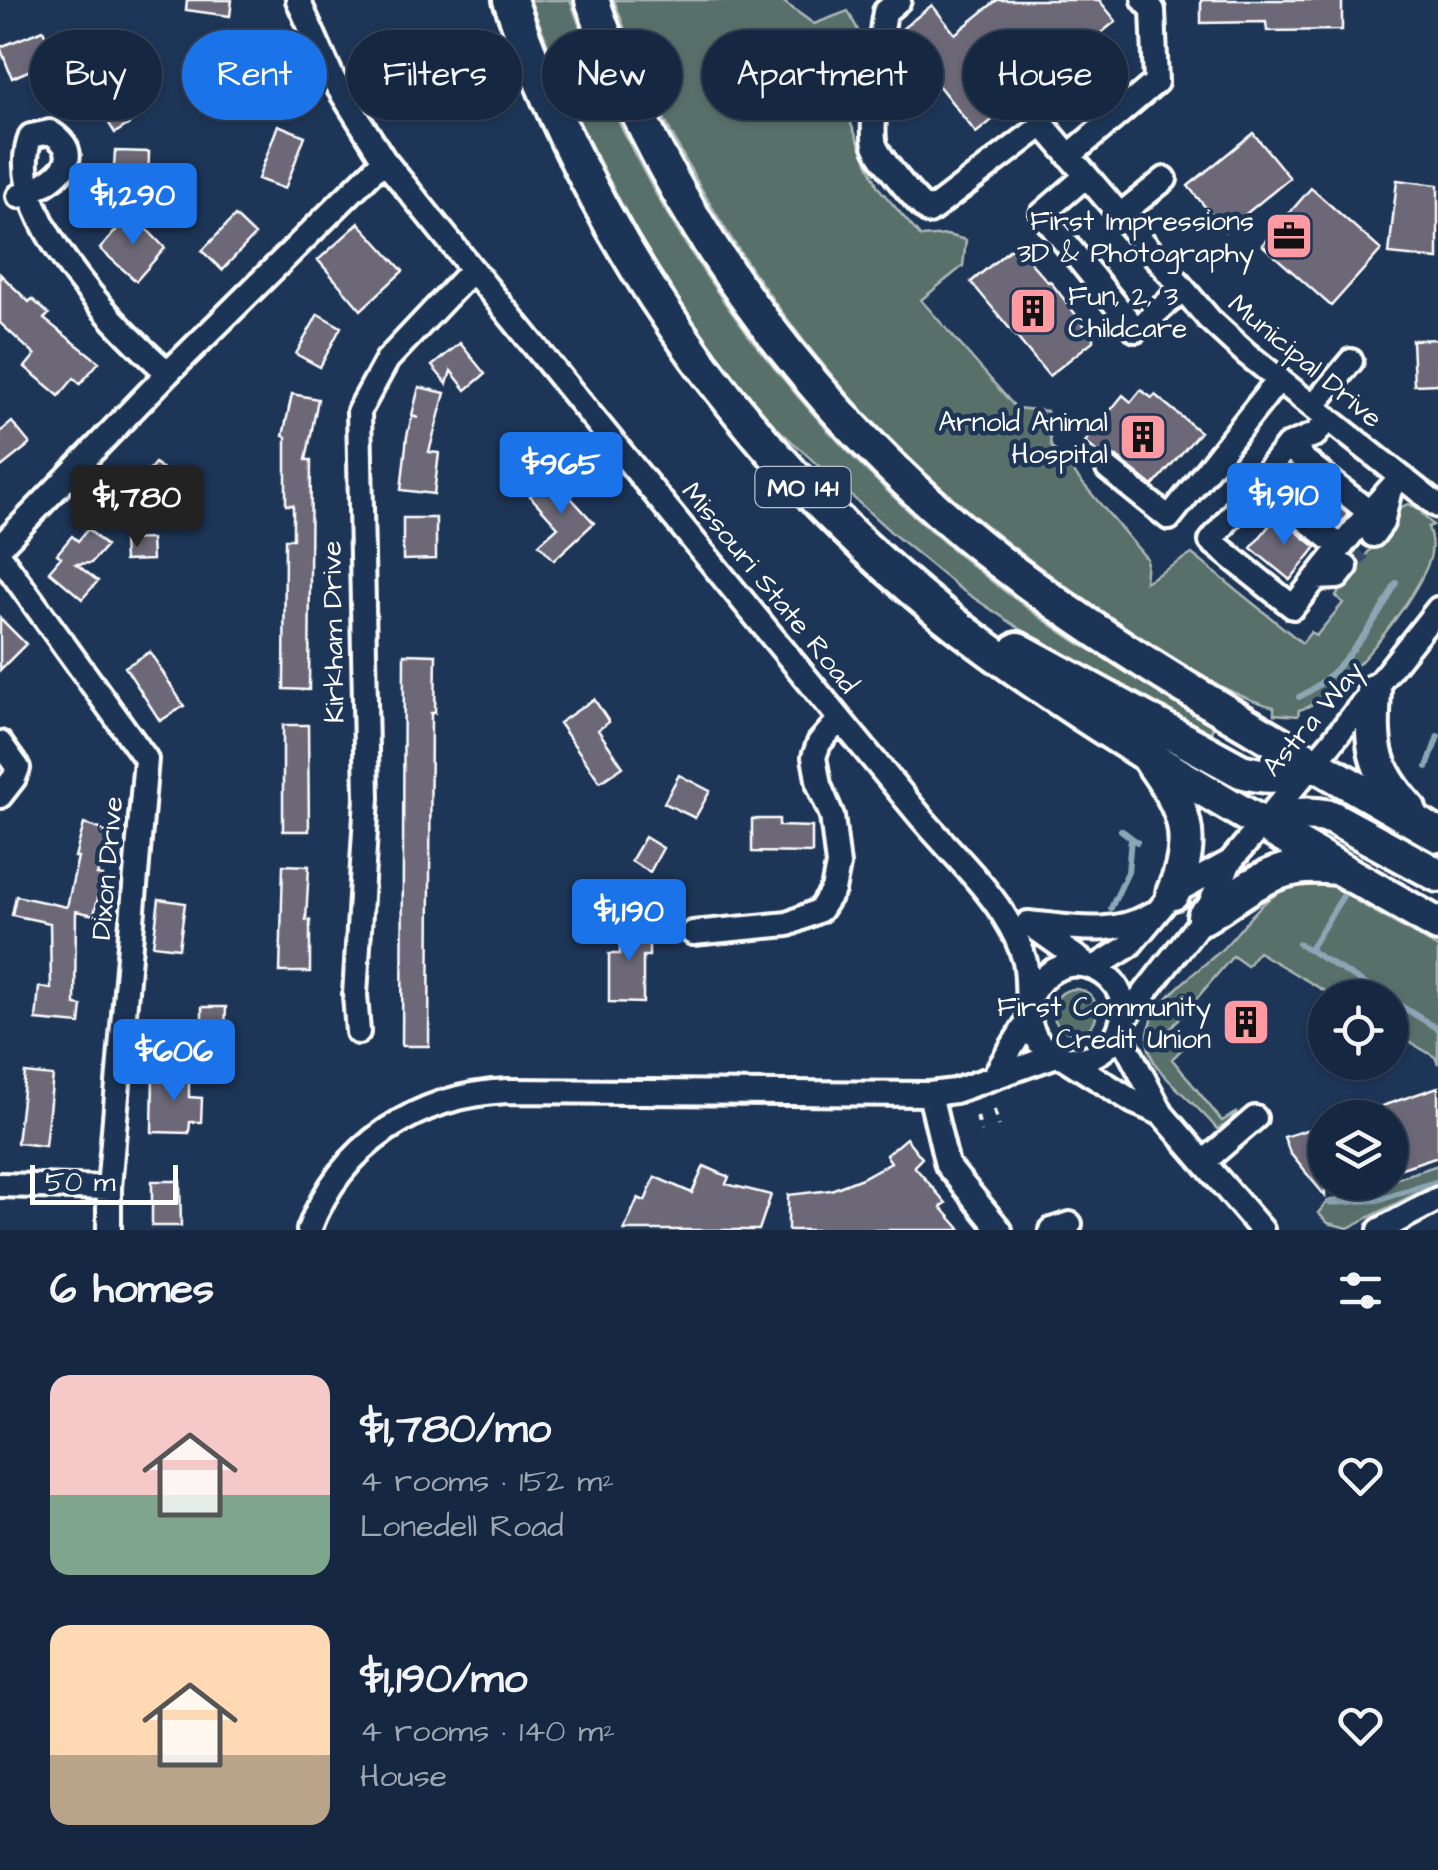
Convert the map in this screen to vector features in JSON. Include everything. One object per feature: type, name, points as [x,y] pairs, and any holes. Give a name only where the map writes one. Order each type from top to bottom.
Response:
[{"type":"highway","name":"MO 141","points":[[510,0],[534,68],[586,181],[621,245],[670,321],[744,422],[842,526],[923,599],[1032,681],[1438,926]]},
{"type":"highway","name":"MO 141","points":[[592,0],[646,128],[688,207],[770,329],[864,440],[931,504],[1030,584],[1150,664],[1432,832]]},
{"type":"highway","points":[[923,599],[1241,771],[1279,777],[1314,764]]},
{"type":"highway","points":[[1374,692],[1375,760],[1388,786],[1432,832]]},
{"type":"highway","points":[[1144,752],[1171,788],[1184,816],[1187,854],[1164,903]]},
{"type":"highway","points":[[1264,823],[1296,814],[1331,817],[1438,875]]},
{"type":"highway","points":[[1204,916],[1281,870],[1318,866],[1343,870]]},
{"type":"street","name":"Missouri State Road","points":[[298,0],[333,79],[384,160],[1002,912],[1022,952],[1028,1010]]},
{"type":"street","name":"Municipal Drive","points":[[900,0],[885,12],[875,144],[917,204],[929,212],[1043,126],[1210,320],[1321,411],[1395,485],[1438,506]]},
{"type":"street","points":[[1069,156],[1156,82],[1153,10],[1144,0]]},
{"type":"street","points":[[0,548],[168,373],[384,160]]},
{"type":"street","points":[[1086,176],[1042,214],[1136,330],[1182,290]]},
{"type":"street","points":[[1120,215],[1165,179]]},
{"type":"street","points":[[19,196],[24,215],[47,256],[168,373]]},
{"type":"street","name":"Kirkham Drive","points":[[358,1032],[354,995],[367,798],[358,411],[387,360],[472,270]]},
{"type":"street","points":[[1351,360],[1321,411],[1316,434],[1286,446],[1211,541],[1293,607],[1316,578],[1343,557],[1395,485]]},
{"type":"street","points":[[1108,469],[1169,518],[1279,379]]},
{"type":"street","points":[[1286,446],[1371,523]]},
{"type":"street","points":[[1258,482],[1343,557]]},
{"type":"street","name":"Dixon Drive","points":[[0,556],[146,759],[109,1188],[109,1230]]},
{"type":"street","name":"Astra Way","points":[[1121,1027],[1204,916],[1230,862],[1374,692],[1438,609]]},
{"type":"street","points":[[692,933],[788,924],[820,910],[833,890],[838,865],[836,837],[814,758],[820,743],[840,719]]},
{"type":"street","points":[[0,743],[18,768],[0,796]]},
{"type":"street","name":"Astra Way","points":[[1090,966],[1129,946],[1164,903],[1230,862]]},
{"type":"street","points":[[1028,923],[1110,930],[1134,924],[1164,903]]},
{"type":"street","name":"Missouri State Road","points":[[1002,912],[1028,923],[1090,966]]},
{"type":"street","points":[[994,1076],[1028,1010],[1036,984],[1049,971],[1067,964],[1090,966],[1116,986],[1123,1003],[1121,1027],[1162,1114],[1262,1230]]},
{"type":"street","points":[[1028,1010],[1039,1043],[1134,1102],[1162,1114]]},
{"type":"street","points":[[310,1230],[330,1186],[349,1161],[382,1131],[412,1113],[463,1095],[508,1091],[930,1094],[955,1091],[1061,1057],[1090,1057],[1102,1052],[1121,1027]]},
{"type":"street","points":[[930,1094],[947,1165],[1000,1230]]},
{"type":"street","points":[[1205,1162],[1256,1118]]},
{"type":"street","points":[[0,1185],[109,1188]]},
{"type":"street","points":[[1380,1230],[1438,1199]]},
{"type":"path","points":[[994,1110],[999,1126]]},
{"type":"path","points":[[976,1116],[981,1132]]},
{"type":"green space","points":[[530,0],[570,0],[581,30],[542,30]]},
{"type":"green space","points":[[614,0],[781,0],[814,24],[848,11],[858,30],[702,30],[702,120],[851,120],[878,187],[921,237],[947,235],[966,240],[963,266],[921,300],[1016,408],[1047,411],[1051,446],[1147,559],[1145,582],[1192,554],[1302,643],[1311,632],[1316,636],[1343,603],[1336,596],[1401,507],[1416,507],[1433,525],[1428,527],[1432,542],[1430,558],[1410,597],[1375,645],[1335,688],[1299,710],[1298,716],[1274,714],[1274,707],[1214,683],[1121,624],[1019,552],[954,499],[893,442],[825,367],[752,270],[688,165],[665,120],[682,120],[682,30],[626,30]]},
{"type":"green space","points":[[578,120],[619,120],[688,248],[740,324],[797,396],[859,464],[926,527],[997,585],[1079,644],[1143,677],[1216,723],[1205,742],[1104,685],[959,588],[892,533],[765,417],[684,311],[641,241]]},
{"type":"green space","points":[[1325,878],[1356,901],[1438,948],[1438,1064],[1435,1057],[1408,1041],[1408,980],[1308,981],[1258,952],[1247,966],[1233,956],[1169,1031],[1185,1046],[1172,1059],[1222,1121],[1237,1112],[1227,1125],[1217,1129],[1163,1074],[1151,1055],[1148,1038],[1152,1021],[1175,990],[1219,952],[1258,909],[1286,889],[1284,879]]},
{"type":"green space","points":[[1075,989],[1091,995],[1097,1011],[1091,1027],[1075,1033],[1059,1027],[1053,1011],[1059,995]]},
{"type":"green space","points":[[1438,1165],[1438,1182],[1408,1197],[1408,1175]]},
{"type":"green space","points":[[1403,1200],[1348,1228],[1328,1223],[1318,1213],[1328,1201]]},
{"type":"building","points":[[187,0],[232,0],[230,16],[186,10]]},
{"type":"building","points":[[997,0],[1099,0],[1116,21],[1105,30],[963,30],[963,117],[943,91],[943,30],[901,30],[932,5],[955,34]]},
{"type":"building","points":[[1201,0],[1342,0],[1342,30],[1267,31],[1266,22],[1201,23]]},
{"type":"building","points":[[30,35],[30,70],[12,78],[0,47]]},
{"type":"building","points":[[107,120],[133,120],[134,121],[115,133]]},
{"type":"building","points":[[966,120],[992,120],[976,133]]},
{"type":"building","points":[[278,125],[305,136],[285,189],[258,179]]},
{"type":"building","points":[[1253,133],[1290,178],[1225,231],[1188,186]]},
{"type":"building","points":[[115,151],[149,152],[148,187],[132,186],[132,199],[107,198],[108,168],[114,168]]},
{"type":"building","points":[[1397,180],[1438,185],[1438,259],[1389,254]]},
{"type":"building","points":[[1311,188],[1381,250],[1331,306],[1262,245]]},
{"type":"building","points":[[131,213],[165,248],[136,281],[100,249]]},
{"type":"building","points":[[235,216],[255,235],[222,270],[202,251]]},
{"type":"building","points":[[359,223],[403,271],[361,310],[318,260]]},
{"type":"building","name":"Fun, 2, 3 Childcare","points":[[1015,245],[1050,281],[1093,337],[1049,376],[971,282]]},
{"type":"building","points":[[0,274],[29,302],[32,299],[49,314],[44,319],[99,362],[80,384],[74,378],[59,396],[25,367],[35,355],[0,323]]},
{"type":"building","points":[[318,314],[341,327],[320,367],[296,354]]},
{"type":"building","points":[[1438,339],[1438,384],[1414,385],[1412,340]]},
{"type":"building","points":[[460,343],[485,374],[466,390],[451,371],[447,384],[432,366]]},
{"type":"building","points":[[419,387],[445,393],[429,452],[439,453],[434,494],[401,490],[407,436],[412,416],[418,418],[412,415]]},
{"type":"building","name":"Arnold Animal Hospital","points":[[1141,390],[1152,398],[1155,395],[1200,432],[1153,486],[1117,457],[1102,456],[1085,442],[1123,395],[1131,402]]},
{"type":"building","points":[[292,394],[318,399],[306,460],[311,460],[309,690],[284,689],[285,539],[293,539],[293,505],[286,505],[283,436]]},
{"type":"building","points":[[12,422],[30,444],[0,468],[0,432]]},
{"type":"building","points":[[155,463],[174,478],[152,504],[134,488]]},
{"type":"building","points":[[1289,467],[1348,514],[1339,526],[1279,480]]},
{"type":"building","points":[[551,476],[594,523],[554,560],[539,544],[558,527],[530,496]]},
{"type":"building","points":[[1277,516],[1316,547],[1290,580],[1251,548]]},
{"type":"building","points":[[403,518],[436,518],[436,559],[403,560]]},
{"type":"building","points":[[88,529],[106,546],[91,563],[76,564],[98,581],[82,599],[49,571],[72,536],[78,541]]},
{"type":"building","points":[[151,539],[152,560],[124,561],[123,540]]},
{"type":"building","points":[[0,618],[26,644],[0,670]]},
{"type":"building","points":[[150,652],[184,706],[160,721],[125,667]]},
{"type":"building","points":[[404,654],[436,655],[435,713],[431,713],[429,1046],[402,1046]]},
{"type":"building","points":[[594,699],[609,722],[598,730],[623,767],[600,782],[559,723]]},
{"type":"building","points":[[283,725],[308,725],[309,831],[283,831]]},
{"type":"building","points":[[679,775],[710,791],[695,818],[664,803]]},
{"type":"building","points":[[752,819],[779,819],[779,826],[812,827],[812,853],[752,852]]},
{"type":"building","points":[[84,824],[110,832],[97,875],[103,876],[94,915],[76,911],[75,1005],[82,1006],[80,1024],[36,1020],[39,987],[51,989],[50,923],[12,915],[16,896],[67,907]]},
{"type":"building","points":[[645,837],[663,848],[650,872],[631,861]]},
{"type":"building","points":[[283,865],[309,866],[306,920],[310,920],[310,972],[280,972]]},
{"type":"building","points":[[159,899],[185,903],[179,948],[153,945]]},
{"type":"building","points":[[620,922],[649,923],[649,956],[643,956],[643,1003],[609,1002],[609,954],[620,954]]},
{"type":"building","points":[[202,1007],[226,1007],[225,1030],[202,1030]]},
{"type":"building","points":[[25,1073],[53,1076],[45,1146],[17,1143]]},
{"type":"building","points":[[153,1073],[189,1074],[189,1097],[202,1098],[201,1122],[190,1122],[189,1133],[152,1132]]},
{"type":"building","points":[[1438,1087],[1438,1156],[1408,1166],[1408,1100],[1399,1100]]},
{"type":"building","points":[[1308,1129],[1308,1175],[1290,1153],[1284,1137]]},
{"type":"building","points":[[906,1138],[922,1158],[914,1166],[946,1203],[941,1207],[961,1230],[788,1230],[788,1195],[831,1190],[862,1178],[891,1162],[886,1155]]},
{"type":"building","points":[[704,1166],[729,1177],[726,1184],[771,1195],[759,1230],[624,1230],[638,1198],[645,1201],[655,1177],[692,1193]]},
{"type":"building","points":[[152,1181],[180,1181],[181,1226],[152,1226]]},
{"type":"waterway","points":[[1299,697],[1327,677],[1355,647],[1396,583]]},
{"type":"waterway","points":[[1427,767],[1438,736]]},
{"type":"waterway","points":[[1121,830],[1137,842]]},
{"type":"waterway","points":[[1111,908],[1128,872],[1131,838]]},
{"type":"waterway","points":[[1310,949],[1346,891]]},
{"type":"waterway","points":[[1299,944],[1358,980]]},
{"type":"waterway","points":[[1408,1010],[1438,1029]]},
{"type":"waterway","points":[[1330,1203],[1378,1200],[1438,1181]]},
{"type":"tunnel","points":[[1346,567],[1373,535]]},
{"type":"place","name":"First Impressions 3D & Photography","points":[[1289,236]]},
{"type":"place","name":"Fun, 2, 3 Childcare","points":[[1033,311]]},
{"type":"place","name":"Arnold Animal Hospital","points":[[1143,437]]},
{"type":"place","name":"First Community Credit Union","points":[[1246,1022]]}]
